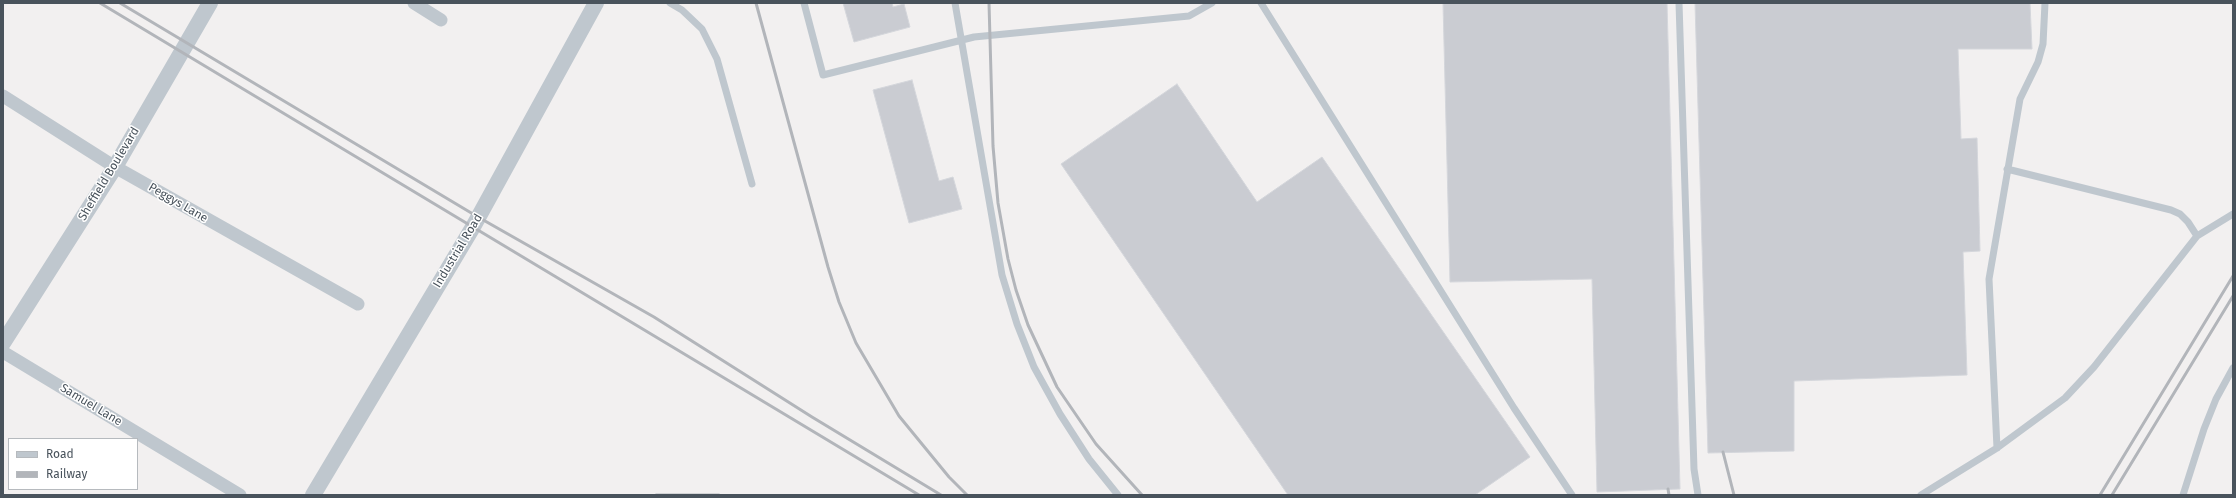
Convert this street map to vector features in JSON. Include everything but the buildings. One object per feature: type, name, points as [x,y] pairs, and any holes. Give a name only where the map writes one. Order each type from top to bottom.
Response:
[{"type":"street","name":"Sheffield Boulevard","points":[[3,343],[115,166],[210,3]]},
{"type":"street","points":[[414,3],[441,20]]},
{"type":"street","name":"Industrial Road","points":[[313,495],[473,228],[596,3]]},
{"type":"street","name":"Peggys Lane","points":[[3,96],[115,166],[358,304]]},
{"type":"street","name":"Samuel Lane","points":[[3,352],[240,495]]},
{"type":"lane","points":[[670,3],[682,10],[702,29],[717,59],[752,184]]},
{"type":"lane","points":[[804,3],[823,75],[962,39],[990,34],[1189,16],[1212,3]]},
{"type":"lane","points":[[955,3],[1002,274],[1017,324],[1034,367],[1060,414],[1089,459],[1118,495]]},
{"type":"lane","points":[[1261,3],[1514,408],[1572,495]]},
{"type":"lane","points":[[1679,3],[1694,469],[1698,495]]},
{"type":"lane","points":[[1997,448],[1989,279],[2020,99],[2038,62],[2043,44],[2046,3]]},
{"type":"lane","points":[[2007,170],[2171,210],[2180,214],[2188,222],[2197,236]]},
{"type":"lane","points":[[1921,495],[1997,448],[2065,398],[2094,367],[2197,236],[2233,214]]},
{"type":"lane","points":[[2183,495],[2204,429],[2216,399],[2233,368]]},
{"type":"railway","points":[[100,3],[919,495]]},
{"type":"railway","points":[[120,3],[478,217],[654,317],[812,417],[941,495]]},
{"type":"railway","points":[[756,3],[828,267],[839,302],[856,343],[899,416],[949,477],[967,495]]},
{"type":"railway","points":[[989,3],[993,146],[998,203],[1008,259],[1016,290],[1028,325],[1057,387],[1096,444],[1142,495]]},
{"type":"railway","points":[[2100,495],[2233,276]]},
{"type":"railway","points":[[2112,495],[2233,296]]},
{"type":"railway","points":[[1723,452],[1734,495]]},
{"type":"railway","points":[[1668,489],[1669,495]]},
{"type":"railway","points":[[656,495],[719,495]]}]
